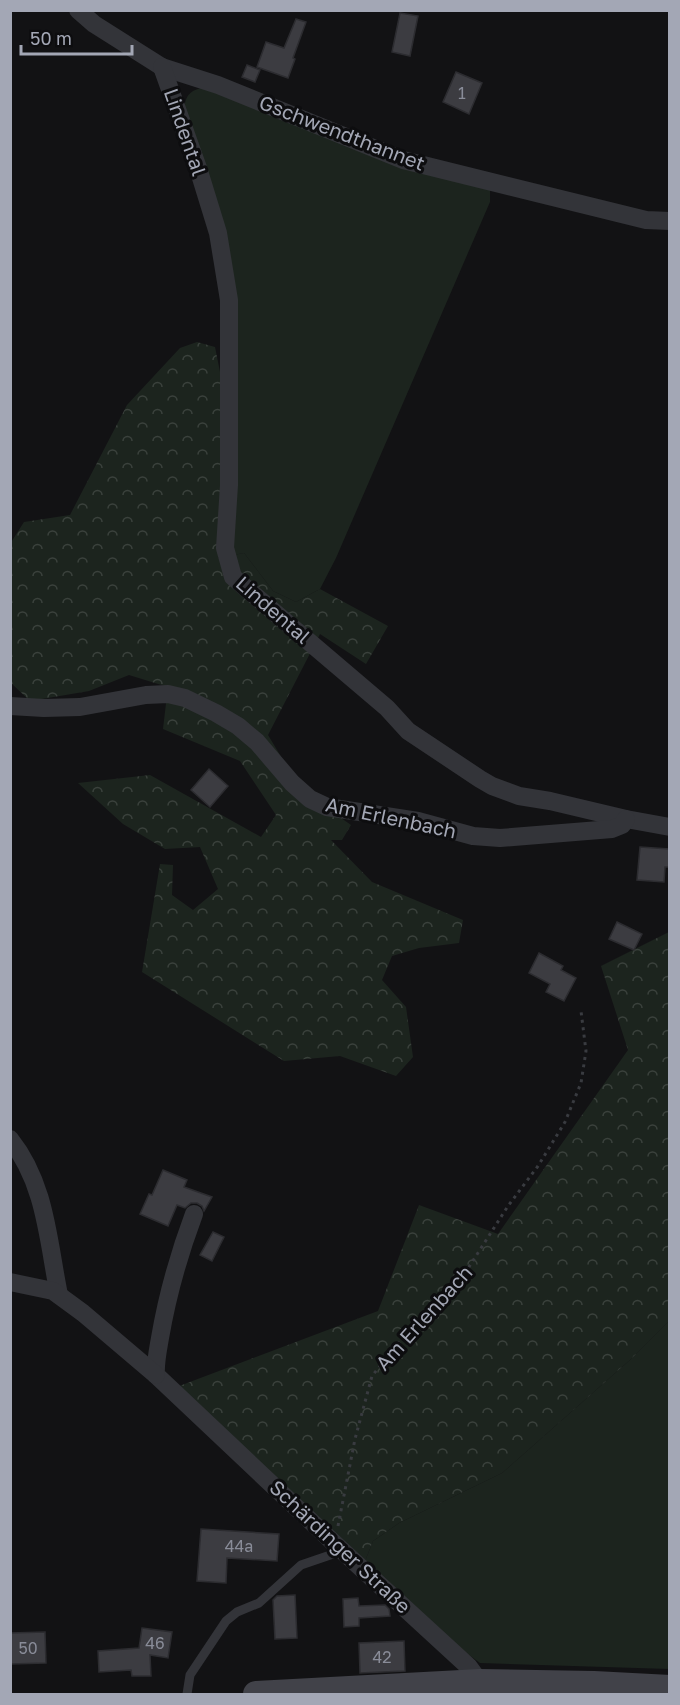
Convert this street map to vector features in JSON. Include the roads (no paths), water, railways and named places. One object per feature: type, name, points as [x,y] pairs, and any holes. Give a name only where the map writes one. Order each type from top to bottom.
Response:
[{"type":"main road","points":[[256,1695],[594,1684],[669,1688]]},
{"type":"street","name":"Gschwendthannet","points":[[78,10],[94,24],[162,67],[218,85],[403,160],[646,220],[666,217]]},
{"type":"street","name":"Lindental","points":[[162,67],[218,232],[229,300],[229,485],[225,548],[233,577],[387,708],[408,731],[492,786],[519,796],[669,827]]},
{"type":"street","points":[[175,104],[194,78]]},
{"type":"street","name":"Am Erlenbach","points":[[10,706],[44,708],[80,706],[146,695],[168,694],[185,698],[238,726],[257,742],[292,783],[310,799],[327,807],[418,821],[472,836],[500,838],[612,829],[622,825],[626,819]]},
{"type":"street","points":[[10,1139],[21,1153],[36,1184],[46,1222],[59,1295]]},
{"type":"street","points":[[156,1375],[164,1310],[194,1214]]},
{"type":"street","points":[[10,1282],[52,1291],[59,1295],[83,1312],[156,1375]]},
{"type":"street","name":"Schärdinger Straße","points":[[156,1375],[469,1667],[480,1688]]},
{"type":"lane","points":[[187,1695],[190,1675],[226,1621],[237,1612],[259,1603],[301,1565],[339,1547]]}]
